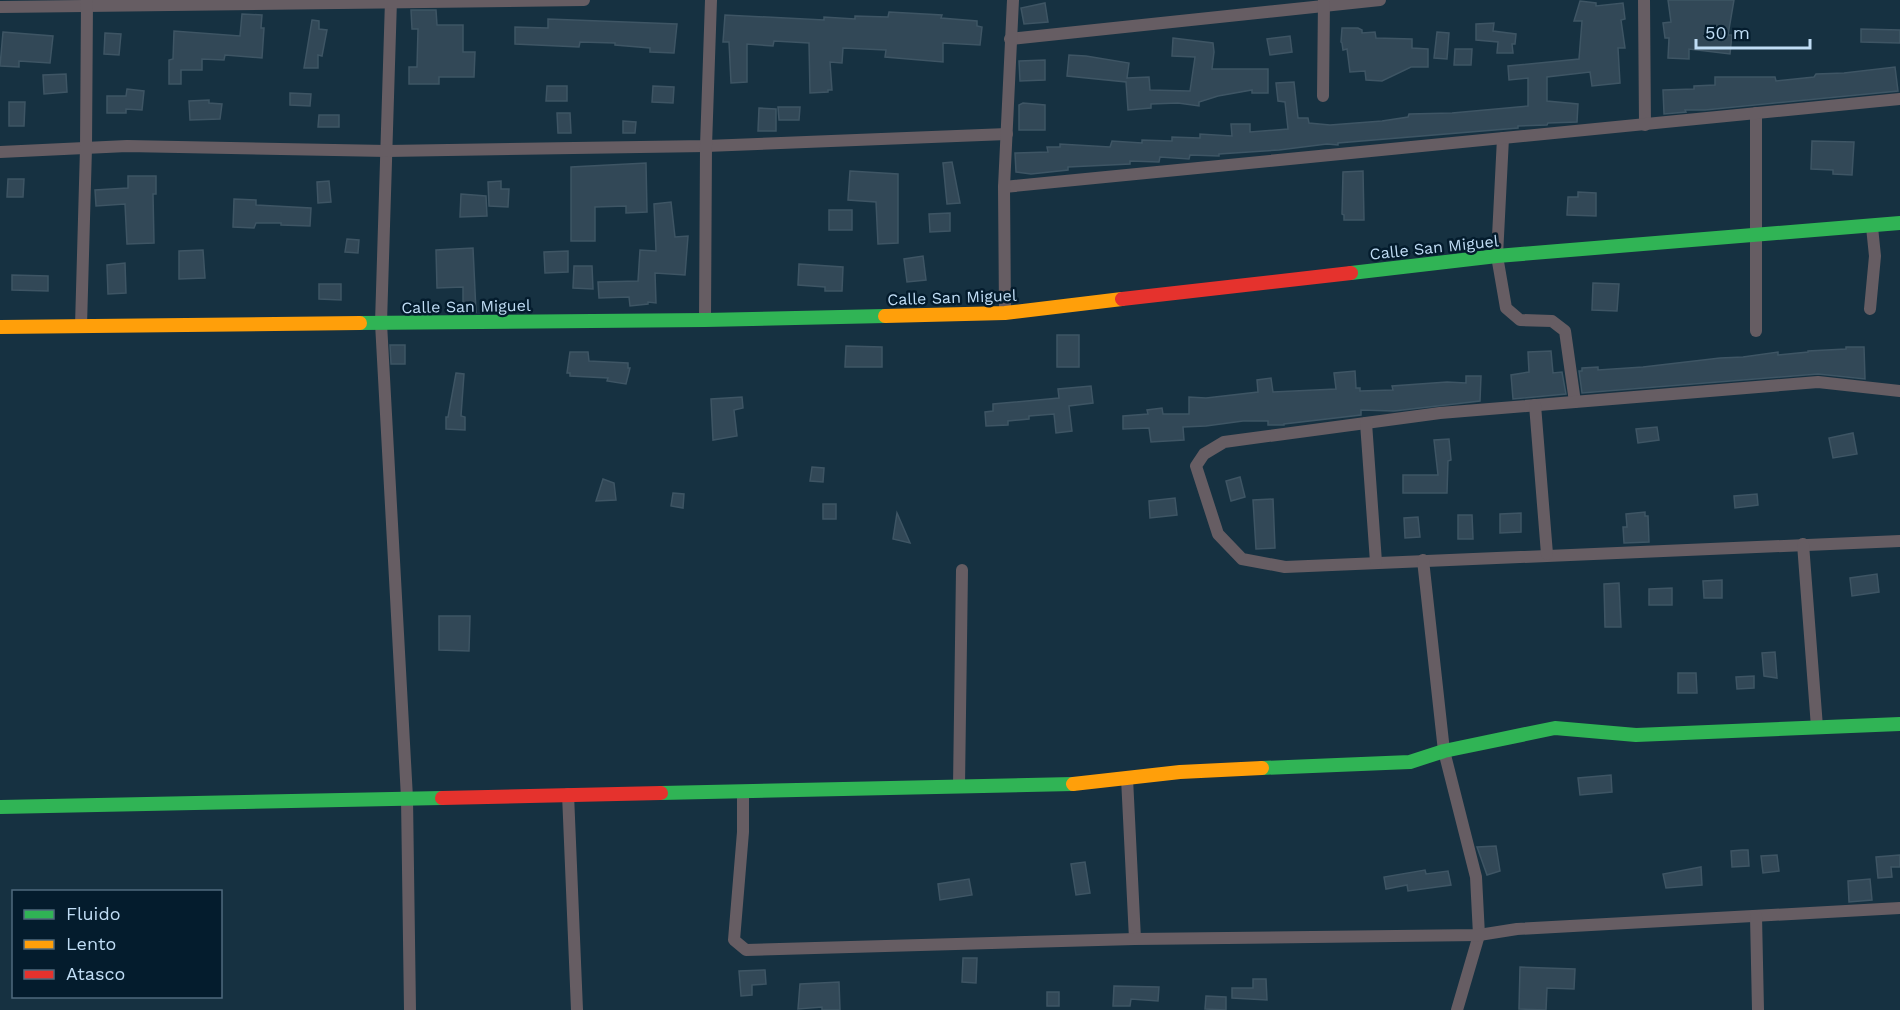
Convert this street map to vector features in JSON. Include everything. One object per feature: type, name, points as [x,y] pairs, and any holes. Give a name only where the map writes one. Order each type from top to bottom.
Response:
[{"type":"street","points":[[0,7],[87,3],[584,0]]},
{"type":"street","points":[[705,320],[706,146],[711,0]]},
{"type":"street","points":[[1005,313],[1004,187],[1013,0]]},
{"type":"street","points":[[1010,39],[1324,2],[1380,0]]},
{"type":"street","points":[[1644,0],[1646,125]]},
{"type":"street","points":[[391,2],[381,323],[408,798],[410,1010]]},
{"type":"street","points":[[1323,96],[1324,2]]},
{"type":"street","points":[[81,326],[87,3]]},
{"type":"street","points":[[1004,187],[1900,99]]},
{"type":"street","points":[[1755,113],[1756,331]]},
{"type":"street","points":[[0,152],[127,146],[387,151],[706,146],[1007,134]]},
{"type":"street","points":[[1503,138],[1497,256],[1506,308],[1520,320],[1552,321],[1565,331],[1575,402]]},
{"type":"street","name":"Calle San Miguel","points":[[0,327],[705,320],[1005,313],[1497,256],[1900,223]]},
{"type":"street","points":[[1870,309],[1875,256],[1872,227]]},
{"type":"street","points":[[1900,391],[1818,382],[1440,413],[1224,442],[1204,454],[1196,466],[1218,534],[1242,559],[1285,567],[1547,554],[1900,541]]},
{"type":"street","points":[[1535,405],[1547,554]]},
{"type":"street","points":[[1366,423],[1376,562]]},
{"type":"street","points":[[1803,544],[1817,728]]},
{"type":"street","points":[[1423,560],[1444,751],[1476,877],[1479,934],[1457,1010]]},
{"type":"street","points":[[959,786],[962,570]]},
{"type":"street","points":[[0,807],[1067,785],[1180,772],[1410,762],[1444,751],[1556,728],[1636,735],[1900,724]]},
{"type":"street","points":[[1127,778],[1135,939]]},
{"type":"street","points":[[743,790],[743,832],[734,940],[746,950],[1135,939],[1479,934],[1517,928],[1900,908]]},
{"type":"street","points":[[568,794],[577,1010]]},
{"type":"street","points":[[1756,916],[1758,1010]]},
{"type":"building","points":[[1668,0],[1734,0],[1728,35],[1732,35],[1730,54],[1689,49],[1689,59],[1668,58],[1669,38],[1665,38],[1663,23],[1671,22]]},
{"type":"building","points":[[1580,1],[1596,3],[1596,6],[1623,3],[1625,19],[1621,20],[1625,48],[1618,48],[1620,83],[1592,86],[1590,72],[1547,77],[1547,101],[1578,104],[1577,122],[1219,154],[1219,156],[1190,155],[1189,159],[1160,157],[1159,162],[1130,161],[1130,164],[1068,167],[1068,170],[1031,174],[1016,172],[1015,153],[1048,152],[1047,147],[1060,147],[1060,144],[1110,147],[1112,141],[1142,143],[1142,140],[1172,141],[1172,137],[1200,138],[1200,134],[1232,136],[1231,124],[1250,124],[1250,132],[1288,129],[1285,102],[1278,101],[1276,83],[1294,82],[1298,118],[1308,118],[1309,123],[1330,125],[1382,121],[1408,117],[1409,114],[1452,113],[1528,106],[1528,78],[1509,80],[1508,66],[1579,59],[1582,21],[1574,21]]},
{"type":"building","points":[[1045,3],[1048,22],[1024,24],[1021,8]]},
{"type":"building","points":[[411,10],[436,10],[437,25],[463,25],[463,52],[475,52],[474,77],[439,77],[439,84],[409,84],[409,67],[417,67],[418,29],[412,29]]},
{"type":"building","points":[[889,12],[942,15],[941,18],[977,21],[977,26],[982,27],[980,45],[943,43],[943,62],[885,57],[886,50],[843,48],[842,63],[830,62],[832,90],[810,93],[809,43],[774,41],[773,46],[747,44],[747,82],[731,83],[729,42],[723,42],[725,15],[824,20],[824,17],[855,19],[855,16],[888,17]]},
{"type":"building","points":[[242,14],[262,15],[261,28],[264,28],[262,58],[225,55],[224,60],[202,59],[202,70],[181,70],[181,84],[169,84],[169,60],[173,59],[174,31],[240,36]]},
{"type":"building","points":[[548,19],[677,24],[674,53],[650,52],[650,48],[615,45],[615,43],[580,42],[579,47],[515,44],[515,27],[548,28]]},
{"type":"building","points":[[312,20],[319,21],[319,29],[327,30],[322,56],[318,55],[318,68],[304,68]]},
{"type":"building","points":[[1494,23],[1493,31],[1516,34],[1515,44],[1512,44],[1513,53],[1497,53],[1498,42],[1476,40],[1476,24]]},
{"type":"building","points":[[1342,28],[1358,28],[1362,30],[1362,33],[1375,32],[1376,38],[1412,39],[1412,48],[1428,49],[1428,67],[1411,67],[1382,81],[1366,80],[1365,71],[1350,72],[1347,49],[1343,50],[1341,42]]},
{"type":"building","points":[[1861,29],[1900,30],[1900,43],[1861,42]]},
{"type":"building","points":[[3,32],[53,36],[50,63],[19,61],[19,67],[0,66]]},
{"type":"building","points":[[1437,32],[1449,33],[1447,59],[1434,58]]},
{"type":"building","points":[[105,33],[121,34],[119,55],[104,54]]},
{"type":"building","points":[[1290,36],[1292,52],[1270,55],[1267,39]]},
{"type":"building","points":[[1173,38],[1213,43],[1212,69],[1268,69],[1268,93],[1252,93],[1252,90],[1218,96],[1199,102],[1199,106],[1178,103],[1151,104],[1151,108],[1128,110],[1126,82],[1067,76],[1069,55],[1086,56],[1129,63],[1127,78],[1149,77],[1150,90],[1190,91],[1195,57],[1172,56]]},
{"type":"building","points":[[1455,49],[1472,49],[1471,65],[1454,65]]},
{"type":"building","points":[[1045,60],[1045,80],[1020,81],[1019,61]]},
{"type":"building","points":[[1895,67],[1898,91],[1685,110],[1686,112],[1664,114],[1663,90],[1694,89],[1694,86],[1715,85],[1715,77],[1775,77],[1776,81],[1814,77],[1816,74]]},
{"type":"building","points":[[66,74],[67,92],[44,94],[43,75]]},
{"type":"building","points":[[547,86],[567,86],[567,101],[546,101]]},
{"type":"building","points":[[653,86],[674,87],[673,103],[652,102]]},
{"type":"building","points":[[127,89],[144,91],[142,110],[126,109],[126,113],[107,113],[107,96],[126,96]]},
{"type":"building","points":[[290,93],[311,94],[310,106],[290,105]]},
{"type":"building","points":[[209,100],[209,103],[222,104],[220,119],[190,120],[189,101]]},
{"type":"building","points":[[9,102],[25,102],[24,126],[9,126]]},
{"type":"building","points":[[1023,103],[1045,105],[1045,130],[1019,130],[1019,105]]},
{"type":"building","points":[[778,107],[800,107],[799,120],[779,120]]},
{"type":"building","points":[[759,108],[776,109],[776,131],[758,131]]},
{"type":"building","points":[[557,113],[570,113],[571,133],[558,133]]},
{"type":"building","points":[[319,115],[339,115],[339,127],[318,127]]},
{"type":"building","points":[[623,121],[636,122],[635,133],[623,133]]},
{"type":"building","points":[[1812,141],[1854,142],[1852,175],[1833,174],[1833,170],[1811,169]]},
{"type":"building","points":[[952,162],[960,203],[947,204],[943,163]]},
{"type":"building","points":[[646,163],[647,212],[626,213],[626,206],[595,207],[595,241],[571,241],[571,167]]},
{"type":"building","points":[[850,171],[898,174],[898,243],[878,244],[876,202],[848,200]]},
{"type":"building","points":[[1363,171],[1364,220],[1344,220],[1342,214],[1343,172]]},
{"type":"building","points":[[128,176],[156,176],[156,194],[153,194],[154,243],[127,244],[125,204],[96,206],[95,190],[128,188]]},
{"type":"building","points":[[8,179],[24,179],[23,197],[7,197]]},
{"type":"building","points":[[329,181],[331,202],[318,203],[317,182]]},
{"type":"building","points":[[501,181],[501,189],[509,189],[508,207],[489,206],[488,182]]},
{"type":"building","points":[[1578,192],[1596,193],[1596,216],[1567,215],[1568,197],[1578,197]]},
{"type":"building","points":[[461,194],[486,196],[487,216],[460,217]]},
{"type":"building","points":[[234,199],[256,200],[256,205],[311,208],[310,226],[256,223],[254,228],[233,227]]},
{"type":"building","points":[[671,202],[675,237],[688,236],[685,275],[655,273],[656,303],[648,302],[648,304],[630,306],[629,297],[599,298],[598,282],[638,281],[640,250],[656,251],[654,204]]},
{"type":"building","points":[[829,210],[852,210],[852,230],[829,230]]},
{"type":"building","points":[[950,213],[950,231],[930,232],[929,214]]},
{"type":"building","points":[[347,239],[359,240],[358,253],[345,252]]},
{"type":"building","points":[[473,248],[476,312],[463,312],[463,287],[437,288],[436,250]]},
{"type":"building","points":[[203,250],[205,278],[179,279],[179,251]]},
{"type":"building","points":[[568,251],[568,272],[545,273],[544,252]]},
{"type":"building","points":[[923,256],[926,280],[907,282],[904,259]]},
{"type":"building","points":[[125,263],[126,293],[108,294],[107,265]]},
{"type":"building","points":[[799,264],[843,267],[842,291],[825,291],[825,287],[798,285]]},
{"type":"building","points":[[574,266],[592,266],[593,289],[573,288]]},
{"type":"building","points":[[12,275],[48,276],[48,291],[12,290]]},
{"type":"building","points":[[1593,283],[1619,284],[1617,311],[1592,310]]},
{"type":"building","points":[[319,284],[341,284],[341,300],[319,299]]},
{"type":"building","points":[[1057,335],[1079,335],[1079,367],[1057,367]]},
{"type":"building","points":[[390,345],[405,345],[405,364],[391,364]]},
{"type":"building","points":[[846,346],[882,347],[882,367],[845,367]]},
{"type":"building","points":[[1846,347],[1864,347],[1865,379],[1818,374],[1582,393],[1579,371],[1582,371],[1582,368],[1598,367],[1598,370],[1643,367],[1778,352],[1778,355],[1846,349]]},
{"type":"building","points":[[1551,351],[1553,373],[1562,372],[1566,394],[1513,399],[1511,375],[1529,372],[1528,352]]},
{"type":"building","points":[[570,352],[588,352],[589,361],[628,363],[628,368],[630,368],[626,384],[607,381],[608,378],[570,376],[570,373],[567,373]]},
{"type":"building","points":[[1355,371],[1356,388],[1360,388],[1360,391],[1393,390],[1392,386],[1466,383],[1466,376],[1481,376],[1480,401],[1394,411],[1361,410],[1361,415],[1284,425],[1268,425],[1268,421],[1243,421],[1183,427],[1184,440],[1151,442],[1149,428],[1123,429],[1123,416],[1148,414],[1147,410],[1162,408],[1163,414],[1189,414],[1189,397],[1206,398],[1258,392],[1257,380],[1271,378],[1273,392],[1336,389],[1334,373]]},
{"type":"building","points":[[456,373],[464,374],[461,416],[465,417],[465,430],[446,429],[446,417],[448,417]]},
{"type":"building","points":[[1091,386],[1093,403],[1069,406],[1072,431],[1056,433],[1054,414],[1008,421],[1008,425],[986,426],[985,412],[993,411],[993,404],[1059,398],[1058,389]]},
{"type":"building","points":[[742,397],[743,408],[734,410],[737,436],[713,440],[711,399]]},
{"type":"building","points":[[1657,427],[1659,440],[1638,443],[1636,429]]},
{"type":"building","points":[[1853,433],[1857,454],[1833,458],[1829,438]]},
{"type":"building","points":[[1449,439],[1451,460],[1448,461],[1447,493],[1403,493],[1403,475],[1438,475],[1434,440]]},
{"type":"building","points":[[812,467],[824,468],[823,482],[810,481]]},
{"type":"building","points":[[1240,477],[1245,497],[1231,501],[1226,481]]},
{"type":"building","points":[[603,479],[614,483],[616,500],[596,501]]},
{"type":"building","points":[[673,493],[684,494],[683,508],[671,506]]},
{"type":"building","points":[[1757,494],[1758,505],[1735,508],[1734,496]]},
{"type":"building","points":[[1175,498],[1177,515],[1150,518],[1149,501]]},
{"type":"building","points":[[1273,499],[1275,548],[1256,549],[1253,500]]},
{"type":"building","points":[[823,504],[836,504],[836,519],[823,519]]},
{"type":"building","points":[[1645,512],[1645,516],[1648,516],[1649,542],[1624,543],[1623,527],[1627,527],[1626,514]]},
{"type":"building","points":[[897,513],[910,543],[893,539]]},
{"type":"building","points":[[1521,513],[1521,532],[1500,533],[1500,514]]},
{"type":"building","points":[[1458,515],[1472,515],[1473,539],[1458,539]]},
{"type":"building","points":[[1418,517],[1420,537],[1405,538],[1404,518]]},
{"type":"building","points":[[1877,574],[1879,592],[1852,596],[1850,578]]},
{"type":"building","points":[[1722,580],[1722,598],[1704,598],[1703,581]]},
{"type":"building","points":[[1619,583],[1621,627],[1605,627],[1604,584]]},
{"type":"building","points":[[1672,588],[1672,605],[1649,605],[1649,589]]},
{"type":"building","points":[[439,616],[470,616],[469,651],[439,650]]},
{"type":"building","points":[[1775,652],[1777,678],[1764,676],[1762,653]]},
{"type":"building","points":[[1678,673],[1696,673],[1697,693],[1678,693]]},
{"type":"building","points":[[1754,676],[1754,688],[1737,689],[1736,677]]},
{"type":"building","points":[[1611,775],[1612,792],[1580,795],[1578,778]]},
{"type":"building","points":[[1496,846],[1500,871],[1487,875],[1477,847]]},
{"type":"building","points":[[1748,850],[1749,866],[1732,867],[1731,851]]},
{"type":"building","points":[[1777,855],[1779,871],[1763,873],[1761,856]]},
{"type":"building","points":[[1900,855],[1900,867],[1891,867],[1892,877],[1878,878],[1876,857]]},
{"type":"building","points":[[1085,862],[1090,893],[1076,895],[1071,864]]},
{"type":"building","points":[[1701,867],[1702,885],[1666,888],[1663,874]]},
{"type":"building","points":[[1425,870],[1426,874],[1448,871],[1451,885],[1408,891],[1407,885],[1386,889],[1384,877]]},
{"type":"building","points":[[969,879],[972,895],[940,900],[938,884]]},
{"type":"building","points":[[1870,879],[1872,900],[1849,902],[1848,881]]},
{"type":"building","points":[[963,958],[977,958],[976,983],[962,982]]},
{"type":"building","points":[[1520,967],[1575,969],[1574,989],[1547,988],[1546,1010],[1519,1009]]},
{"type":"building","points":[[765,970],[766,984],[752,985],[752,995],[741,996],[739,971]]},
{"type":"building","points":[[1253,979],[1266,979],[1267,1000],[1232,998],[1232,988],[1253,988]]},
{"type":"building","points":[[839,982],[840,1010],[822,1010],[822,1007],[798,1009],[800,984]]},
{"type":"building","points":[[1114,986],[1159,987],[1158,1001],[1131,999],[1130,1006],[1113,1006]]},
{"type":"building","points":[[1047,992],[1059,992],[1059,1006],[1047,1006]]},
{"type":"building","points":[[1206,996],[1226,997],[1226,1010],[1205,1009]]},
{"type":"traffic: fast","points":[[1351,273],[1497,256],[1900,223]]},
{"type":"traffic: fast","points":[[360,323],[885,316]]},
{"type":"traffic: fast","points":[[1262,768],[1410,762],[1444,751],[1555,728],[1636,735],[1900,724]]},
{"type":"traffic: fast","points":[[661,793],[1073,784]]},
{"type":"traffic: fast","points":[[0,807],[442,798]]},
{"type":"traffic: slow","points":[[885,316],[1005,313],[1122,299]]},
{"type":"traffic: slow","points":[[0,327],[360,323]]},
{"type":"traffic: slow","points":[[1073,784],[1180,772],[1262,768]]},
{"type":"traffic: jam","points":[[1122,299],[1351,273]]},
{"type":"traffic: jam","points":[[442,798],[661,793]]}]
